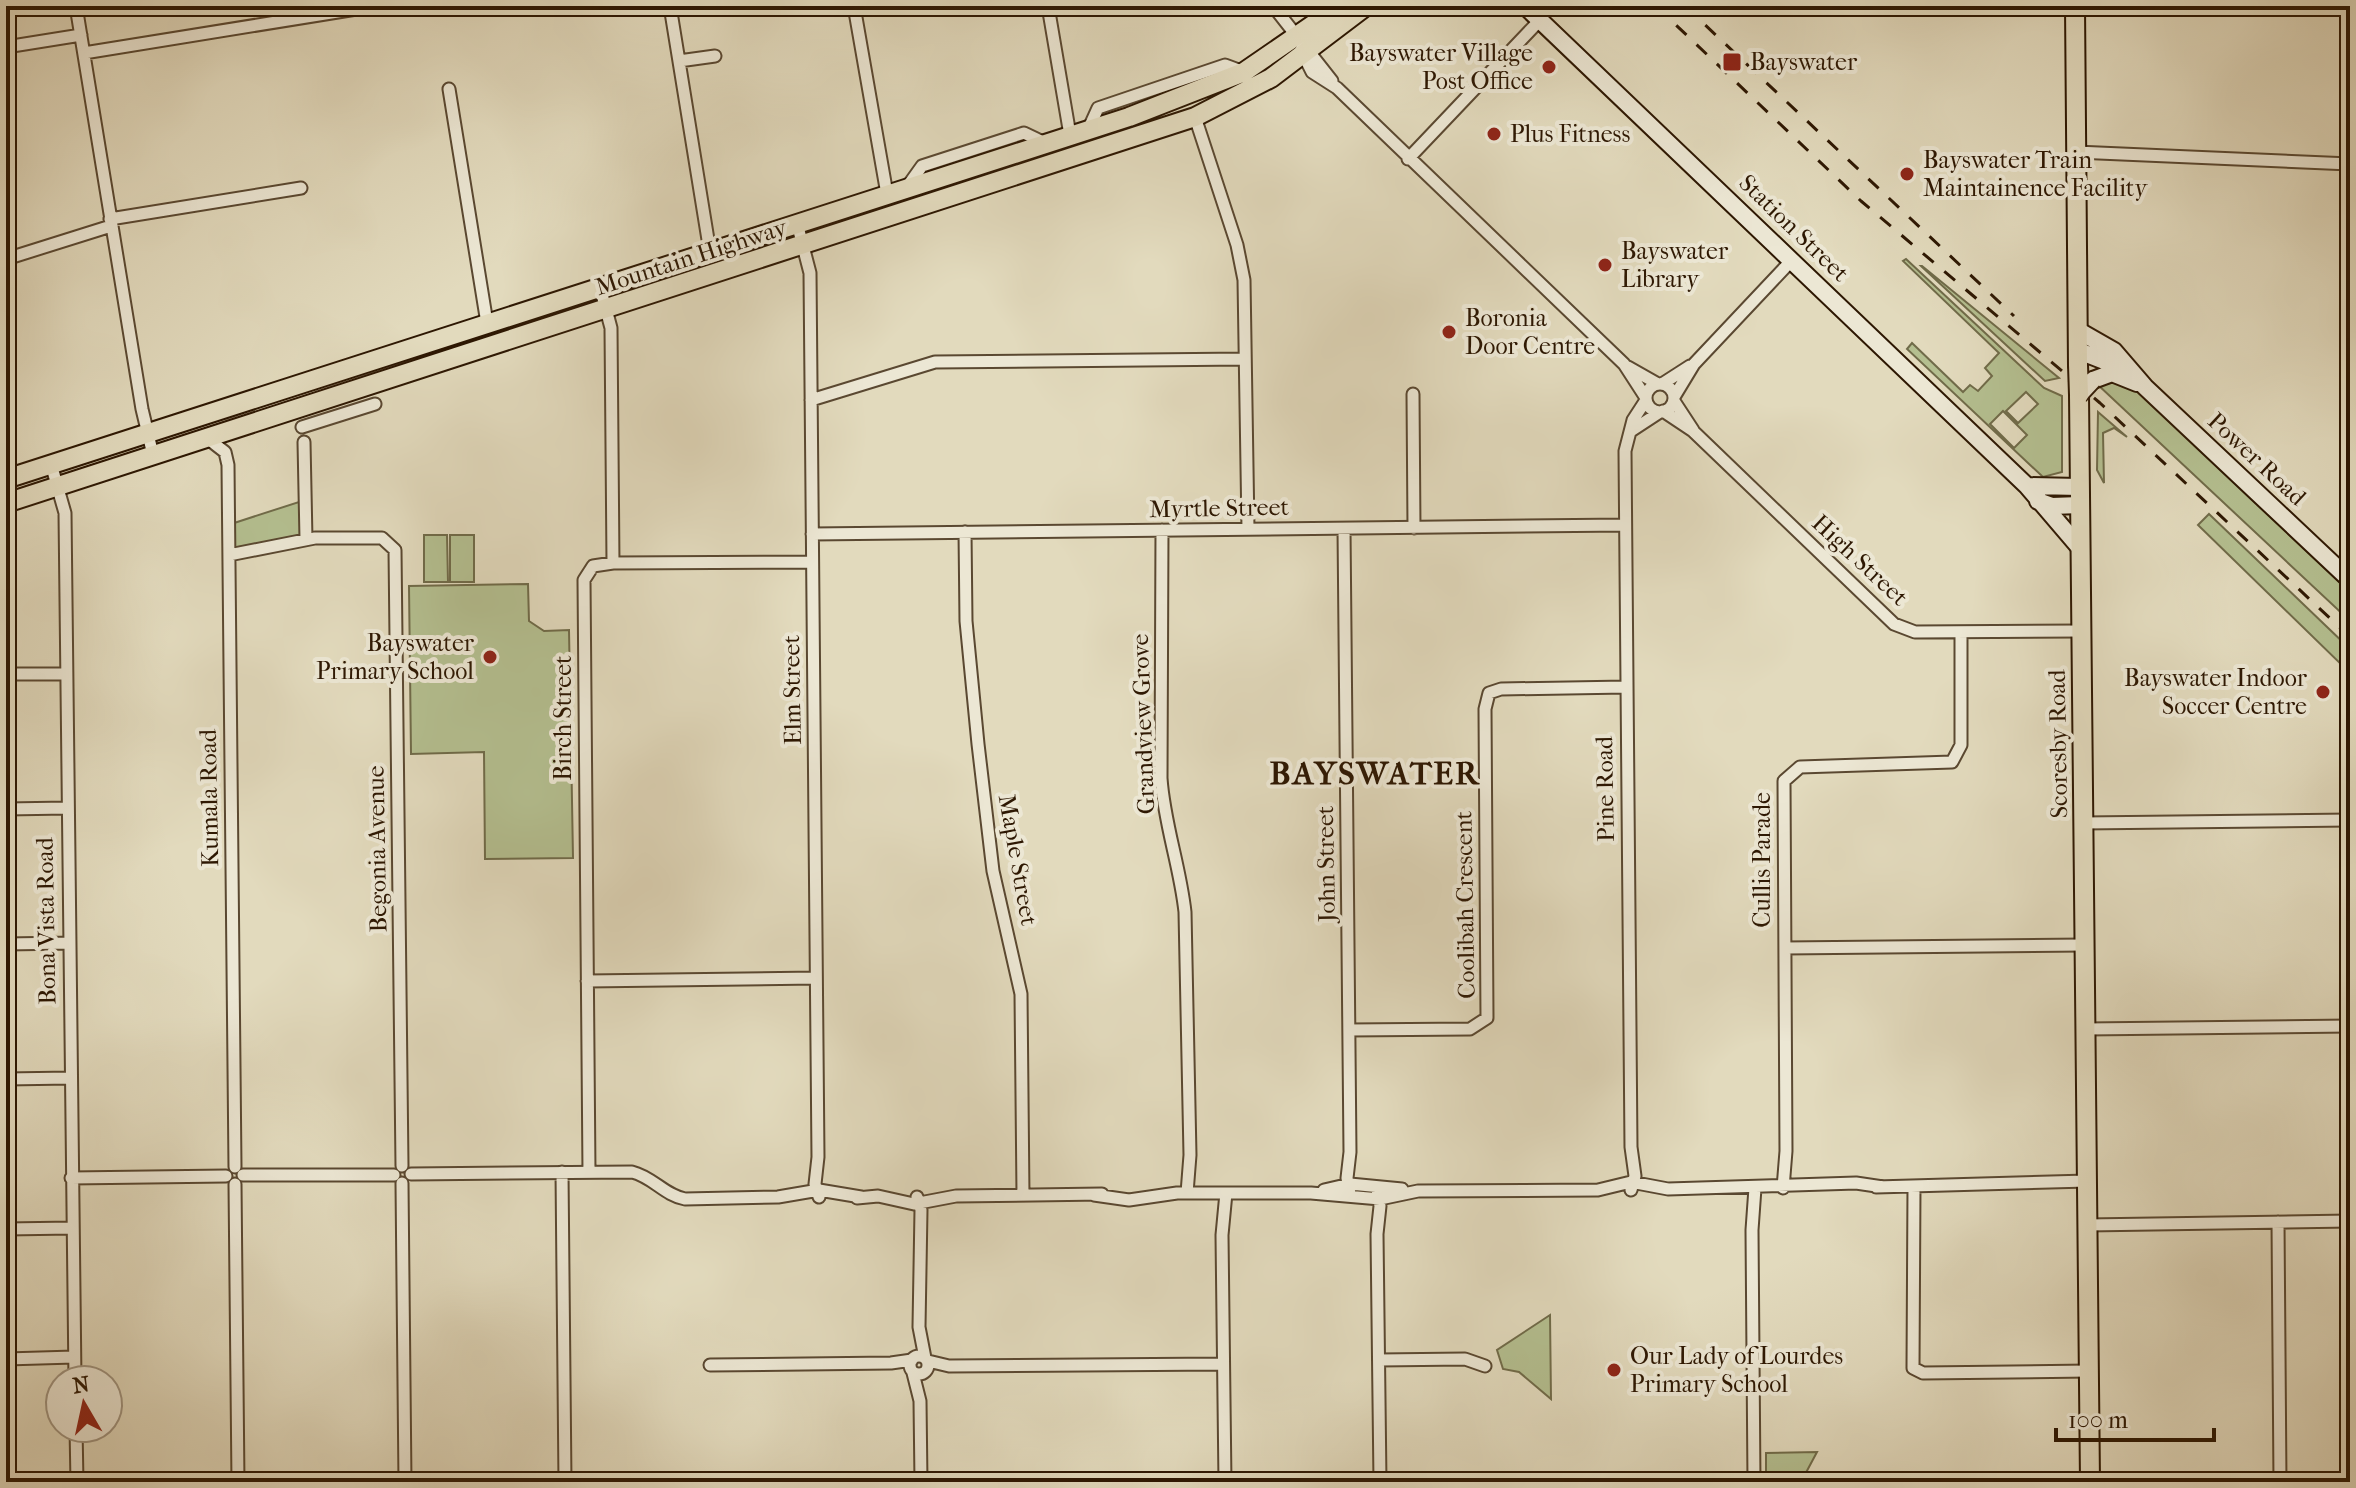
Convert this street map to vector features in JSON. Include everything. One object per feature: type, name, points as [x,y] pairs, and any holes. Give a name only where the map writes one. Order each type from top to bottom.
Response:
[{"type":"main road","name":"Mountain Highway","points":[[6,479],[1188,96],[1303,49],[1340,6]]},
{"type":"main road","name":"Mountain Highway","points":[[6,503],[1195,117],[1248,92],[1366,6]]},
{"type":"main road","name":"Station Street","points":[[1525,6],[2027,486],[2080,548]]},
{"type":"main road","name":"Scoresby Road","points":[[2075,6],[2090,1482]]},
{"type":"main road","name":"Power Road","points":[[2079,331],[2114,351],[2145,387],[2350,580]]},
{"type":"main road","name":"Power Road","points":[[2078,358],[2130,372]]},
{"type":"main road","points":[[2079,395],[2093,380],[2112,373],[2145,387]]},
{"type":"main road","points":[[2027,486],[2080,496]]},
{"type":"main road","points":[[2038,501],[2052,506],[2080,496]]},
{"type":"street","points":[[76,6],[110,223],[146,432],[153,455]]},
{"type":"street","points":[[84,53],[375,6]]},
{"type":"street","points":[[670,6],[710,252]]},
{"type":"street","points":[[854,6],[887,194]]},
{"type":"street","points":[[1048,6],[1079,132]]},
{"type":"street","points":[[1273,6],[1303,49],[1337,88],[1624,364],[1651,408],[1662,412]]},
{"type":"street","points":[[1408,159],[1540,20]]},
{"type":"street","points":[[6,47],[81,35]]},
{"type":"street","points":[[679,61],[715,56]]},
{"type":"street","points":[[449,89],[487,323]]},
{"type":"street","points":[[1195,117],[1242,264],[1248,529]]},
{"type":"street","points":[[2076,152],[2350,164]]},
{"type":"street","points":[[6,259],[110,223],[301,188]]},
{"type":"street","name":"Elm Street","points":[[797,223],[810,273],[819,1193]]},
{"type":"street","points":[[1630,432],[1662,412],[1674,399],[1694,364],[1792,260]]},
{"type":"street","points":[[600,287],[611,328],[613,563],[812,562]]},
{"type":"street","points":[[811,400],[935,362],[1245,359]]},
{"type":"street","points":[[1624,364],[1670,388],[1674,399]]},
{"type":"street","points":[[1646,399],[1648,392],[1694,364]]},
{"type":"street","points":[[229,555],[306,539],[303,436],[290,387]]},
{"type":"street","points":[[1413,394],[1414,528]]},
{"type":"street","name":"Pine Road","points":[[1631,1185],[1625,451],[1630,432],[1646,399]]},
{"type":"street","name":"High Street","points":[[1674,399],[1693,431]]},
{"type":"street","points":[[303,436],[375,404]]},
{"type":"street","name":"High Street","points":[[1662,412],[1693,431],[1894,624],[1915,632],[2081,631]]},
{"type":"street","name":"Kumala Road","points":[[207,438],[225,452],[228,465],[238,1482]]},
{"type":"street","name":"Bona Vista Road","points":[[51,464],[65,513],[74,1364]]},
{"type":"street","name":"Myrtle Street","points":[[812,534],[1625,525]]},
{"type":"street","name":"John Street","points":[[1344,529],[1350,1188]]},
{"type":"street","name":"Grandview Grove","points":[[1162,530],[1161,778],[1163,806],[1182,881],[1185,912],[1190,1155],[1186,1193]]},
{"type":"street","name":"Maple Street","points":[[965,532],[966,621],[993,871],[1021,994],[1023,1195]]},
{"type":"street","name":"Begonia Avenue","points":[[306,539],[382,538],[393,544],[396,555],[405,1482]]},
{"type":"street","name":"Birch Street","points":[[589,1172],[584,580],[593,566],[613,563]]},
{"type":"street","name":"Cullis Parade","points":[[1791,1187],[1786,1151],[1784,781],[1800,767],[1952,762],[1961,745],[1961,632]]},
{"type":"street","points":[[6,674],[66,674]]},
{"type":"street","name":"Coolibah Crescent","points":[[1349,1030],[1470,1029],[1487,1018],[1485,709],[1489,693],[1501,689],[1626,687]]},
{"type":"street","points":[[6,809],[67,808]]},
{"type":"street","points":[[2083,823],[2350,820]]},
{"type":"street","points":[[6,944],[68,943]]},
{"type":"street","points":[[1785,948],[2084,945]]},
{"type":"street","points":[[587,981],[816,978]]},
{"type":"street","points":[[2086,1029],[2350,1026]]},
{"type":"street","points":[[6,1079],[70,1078]]},
{"type":"street","points":[[562,1172],[565,1482]]},
{"type":"street","points":[[71,1178],[638,1173],[671,1195],[685,1199],[778,1197],[797,1201],[819,1193],[838,1200],[897,1193],[917,1202],[937,1193],[956,1196],[1094,1195],[1150,1190],[1311,1193],[1350,1188],[1377,1196],[1418,1191],[1598,1190],[1613,1193],[1631,1185],[1652,1193],[1668,1189],[1791,1187],[1837,1193],[1883,1187],[2087,1185]]},
{"type":"street","points":[[1911,1187],[1913,1368],[1923,1373],[2089,1371]]},
{"type":"street","points":[[1751,1188],[1754,1482]]},
{"type":"street","points":[[1222,1193],[1225,1482]]},
{"type":"street","points":[[1377,1196],[1380,1482]]},
{"type":"street","points":[[917,1202],[921,1482]]},
{"type":"street","points":[[2087,1225],[2350,1221]]},
{"type":"street","points":[[2278,1222],[2280,1482]]},
{"type":"street","points":[[6,1229],[72,1228]]},
{"type":"street","points":[[6,1359],[74,1357]]},
{"type":"street","points":[[1379,1360],[1458,1359],[1485,1366]]},
{"type":"street","points":[[710,1365],[1222,1364]]},
{"type":"street","points":[[76,1444],[77,1482]]},
{"type":"green space","points":[[1906,259],[2044,388],[2062,396],[2062,472],[2043,477],[1907,349],[1912,343],[1963,392],[1970,385],[1978,391],[1992,376],[1985,368],[1999,353],[1903,261]],"holes":[[[2026,392],[2038,404],[2018,423],[2006,411]],[[2003,411],[2027,435],[2014,448],[1990,424]]]},
{"type":"green space","points":[[1922,266],[2059,378],[2045,381]]},
{"type":"green space","points":[[2109,378],[2134,388],[2350,592],[2350,621],[2097,384]]},
{"type":"green space","points":[[2098,412],[2127,437],[2114,428],[2103,433],[2104,483],[2097,470]]},
{"type":"green space","points":[[305,500],[306,539],[229,555],[228,525]]},
{"type":"green space","points":[[2209,514],[2350,649],[2350,673],[2198,525]]},
{"type":"green space","points":[[424,535],[447,535],[448,582],[424,582]]},
{"type":"green space","points":[[450,535],[474,535],[474,582],[450,582]]},
{"type":"green space","points":[[528,584],[529,621],[544,631],[569,630],[573,858],[485,859],[484,752],[411,754],[409,586]]},
{"type":"green space","points":[[1550,1315],[1551,1399],[1519,1372],[1503,1369],[1497,1350]]},
{"type":"green space","points":[[1817,1452],[1801,1482],[1766,1482],[1766,1453]]},
{"type":"railway","points":[[1656,6],[1861,201],[2100,403],[2350,637]]},
{"type":"railway","points":[[1685,6],[2014,316]]},
{"type":"place","name":"Bayswater","points":[[1732,62]]},
{"type":"place","name":"Bayswater Village Post Office","points":[[1549,67]]},
{"type":"place","name":"Plus Fitness","points":[[1494,134]]},
{"type":"place","name":"Bayswater Train Maintainence Facility","points":[[1907,174]]},
{"type":"place","name":"Bayswater Library","points":[[1605,265]]},
{"type":"place","name":"Boronia Door Centre","points":[[1449,332]]},
{"type":"place","name":"Bayswater Primary School","points":[[490,657]]},
{"type":"place","name":"Bayswater Indoor Soccer Centre","points":[[2323,692]]},
{"type":"place","name":"Our Lady of Lourdes Primary School","points":[[1614,1370]]},
{"type":"district","name":"BAYSWATER","points":[[1375,773]]}]
